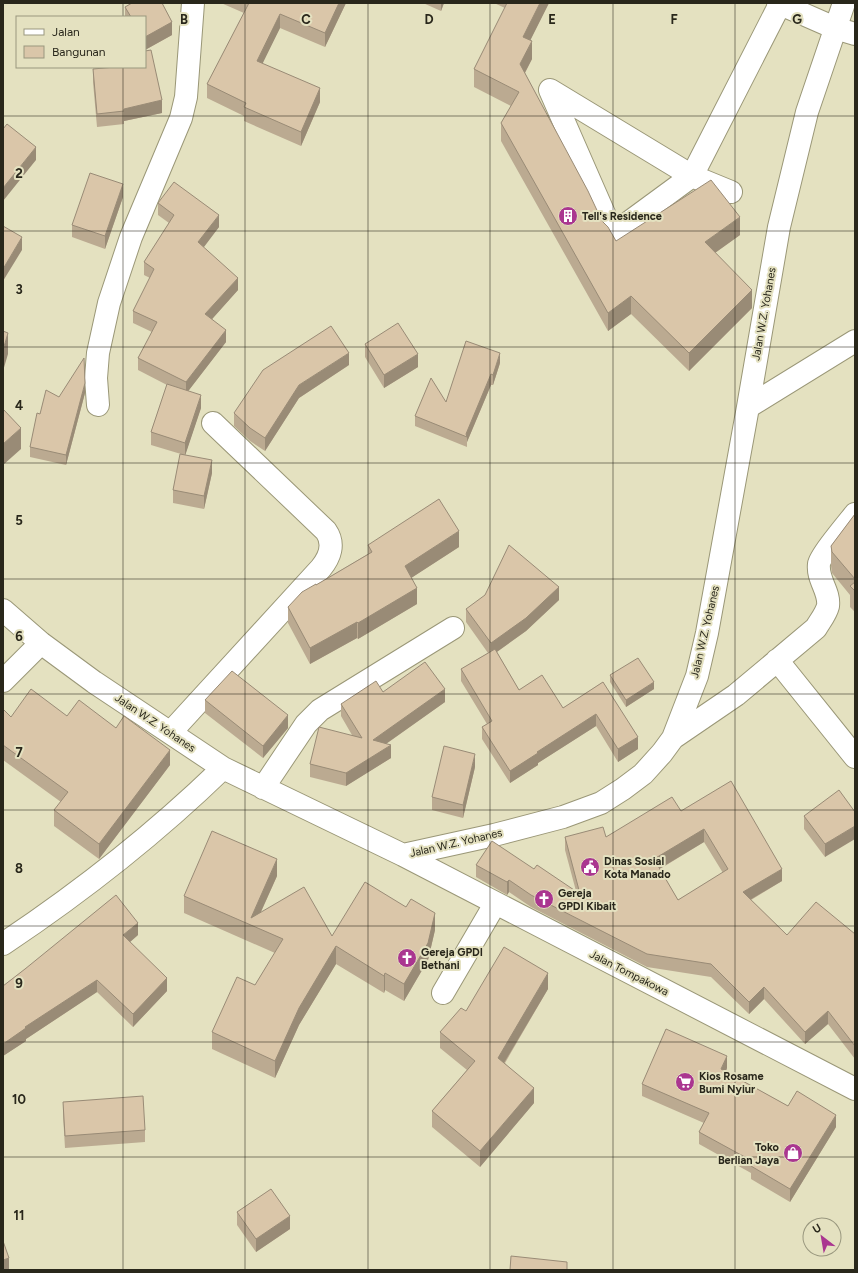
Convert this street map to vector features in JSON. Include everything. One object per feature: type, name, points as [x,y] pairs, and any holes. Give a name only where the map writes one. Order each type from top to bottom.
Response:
[{"type":"street","points":[[98,405],[96,378],[98,353],[109,303],[131,237],[181,118],[186,96],[193,3]]},
{"type":"street","name":"Jalan W.Z. Yohanes","points":[[3,610],[41,643],[94,682],[223,768],[403,856],[563,817],[601,802],[623,789],[642,774],[673,738],[697,676],[707,633],[779,227],[807,112],[845,31],[844,3]]},
{"type":"street","points":[[731,192],[692,176],[550,90],[613,234],[692,176],[779,4],[845,31]]},
{"type":"street","points":[[748,408],[855,341]]},
{"type":"street","points":[[170,733],[321,568],[328,560],[331,552],[331,543],[326,531],[213,423]]},
{"type":"street","points":[[673,738],[736,694],[816,628],[828,607],[828,596],[820,577],[820,562],[855,514]]},
{"type":"street","points":[[263,788],[306,724],[320,710],[453,628]]},
{"type":"street","points":[[3,681],[41,643]]},
{"type":"street","points":[[777,660],[855,757]]},
{"type":"street","points":[[3,944],[117,862],[187,803],[223,768]]},
{"type":"street","name":"Jalan Tompakowa","points":[[403,856],[855,1089]]},
{"type":"street","points":[[443,993],[495,904]]},
{"type":"building","points":[[132,3],[162,3],[172,22],[146,36],[146,16],[130,16],[125,7]]},
{"type":"building","points":[[249,3],[339,3],[325,33],[280,14],[257,61],[320,88],[301,132],[244,107],[246,103],[207,84]]},
{"type":"building","points":[[507,3],[540,3],[523,37],[532,41],[520,64],[588,191],[602,221],[608,227],[616,241],[711,180],[740,217],[705,242],[752,290],[689,353],[631,296],[608,313],[501,123],[519,92],[474,69]]},
{"type":"building","points":[[151,50],[162,100],[124,109],[124,111],[97,114],[93,69],[146,68],[146,51]]},
{"type":"building","points":[[7,124],[36,147],[3,188],[3,129]]},
{"type":"building","points":[[90,173],[123,184],[105,236],[72,225]]},
{"type":"building","points":[[174,182],[219,215],[198,242],[238,278],[205,314],[226,330],[186,382],[138,358],[157,322],[133,311],[154,269],[144,262],[174,215],[158,203]]},
{"type":"building","points":[[3,226],[22,237],[3,269]]},
{"type":"building","points":[[398,323],[418,354],[384,375],[365,344]]},
{"type":"building","points":[[331,326],[349,353],[299,385],[265,438],[250,428],[234,413],[263,370]]},
{"type":"building","points":[[3,331],[8,333],[3,350]]},
{"type":"building","points":[[466,341],[500,353],[493,375],[491,374],[466,434],[467,437],[415,416],[431,378],[446,402]]},
{"type":"building","points":[[84,358],[85,383],[66,455],[30,447],[37,413],[40,414],[46,390],[59,397]]},
{"type":"building","points":[[167,384],[201,395],[185,443],[151,432]]},
{"type":"building","points":[[3,409],[21,428],[3,444]]},
{"type":"building","points":[[180,454],[212,460],[204,496],[173,490]]},
{"type":"building","points":[[439,499],[459,531],[405,566],[417,588],[358,623],[357,622],[310,648],[288,607],[302,592],[372,552],[368,545]]},
{"type":"building","points":[[855,514],[855,579],[832,552],[831,546]]},
{"type":"building","points":[[509,545],[559,587],[526,618],[491,643],[466,609],[485,595]]},
{"type":"building","points":[[855,582],[855,591],[850,586]]},
{"type":"building","points":[[495,649],[519,690],[542,675],[563,708],[603,682],[638,737],[618,749],[596,714],[510,771],[482,727],[492,721],[461,669]]},
{"type":"building","points":[[638,658],[654,682],[626,700],[610,675]]},
{"type":"building","points":[[425,662],[445,689],[373,740],[391,745],[346,773],[310,764],[319,727],[362,738],[341,704],[376,681],[383,692]]},
{"type":"building","points":[[232,671],[288,715],[263,746],[205,700]]},
{"type":"building","points":[[31,689],[67,716],[79,700],[116,728],[124,716],[170,750],[99,844],[54,810],[68,792],[3,745],[3,709],[11,717]]},
{"type":"building","points":[[444,746],[475,754],[463,805],[432,797]]},
{"type":"building","points":[[731,781],[782,869],[743,892],[787,935],[816,902],[855,934],[855,1046],[828,1011],[805,1032],[764,987],[749,1002],[711,964],[647,954],[531,895],[509,880],[507,882],[476,865],[492,841],[534,869],[537,865],[580,894],[565,837],[603,827],[606,837],[672,797],[681,811]],"holes":[[[704,829],[728,869],[678,900],[654,859]]]},
{"type":"building","points":[[839,790],[855,812],[855,826],[825,844],[804,816]]},
{"type":"building","points":[[212,831],[277,859],[251,918],[304,887],[332,936],[365,882],[406,907],[411,899],[435,913],[428,943],[404,984],[385,973],[384,976],[336,946],[299,1008],[275,1061],[212,1032],[237,977],[255,985],[283,939],[184,896]]},
{"type":"building","points":[[116,895],[138,923],[123,935],[167,978],[133,1014],[97,980],[25,1027],[26,1028],[3,1044],[3,986]]},
{"type":"building","points":[[504,947],[548,973],[498,1058],[534,1088],[480,1151],[432,1111],[475,1061],[440,1032],[461,1008],[466,1011]]},
{"type":"building","points":[[666,1029],[727,1056],[721,1069],[788,1106],[797,1091],[836,1115],[790,1189],[751,1166],[754,1162],[699,1132],[709,1113],[642,1084]]},
{"type":"building","points":[[143,1096],[145,1130],[65,1136],[63,1102]]},
{"type":"building","points":[[271,1189],[290,1216],[256,1239],[237,1212]]},
{"type":"building","points":[[3,1241],[9,1258],[3,1260]]},
{"type":"building","points":[[511,1256],[567,1262],[567,1270],[510,1270]]},
{"type":"place","name":"Tell's Residence","points":[[568,216]]},
{"type":"place","name":"Dinas Sosial Kota Manado","points":[[590,867]]},
{"type":"place","name":"Gereja GPDI Kibait","points":[[544,899]]},
{"type":"place","name":"Gereja GPDI Bethani","points":[[407,958]]},
{"type":"place","name":"Kios Rosame Bumi Nyiur","points":[[685,1082]]},
{"type":"place","name":"Toko Berlian Jaya","points":[[793,1153]]}]
